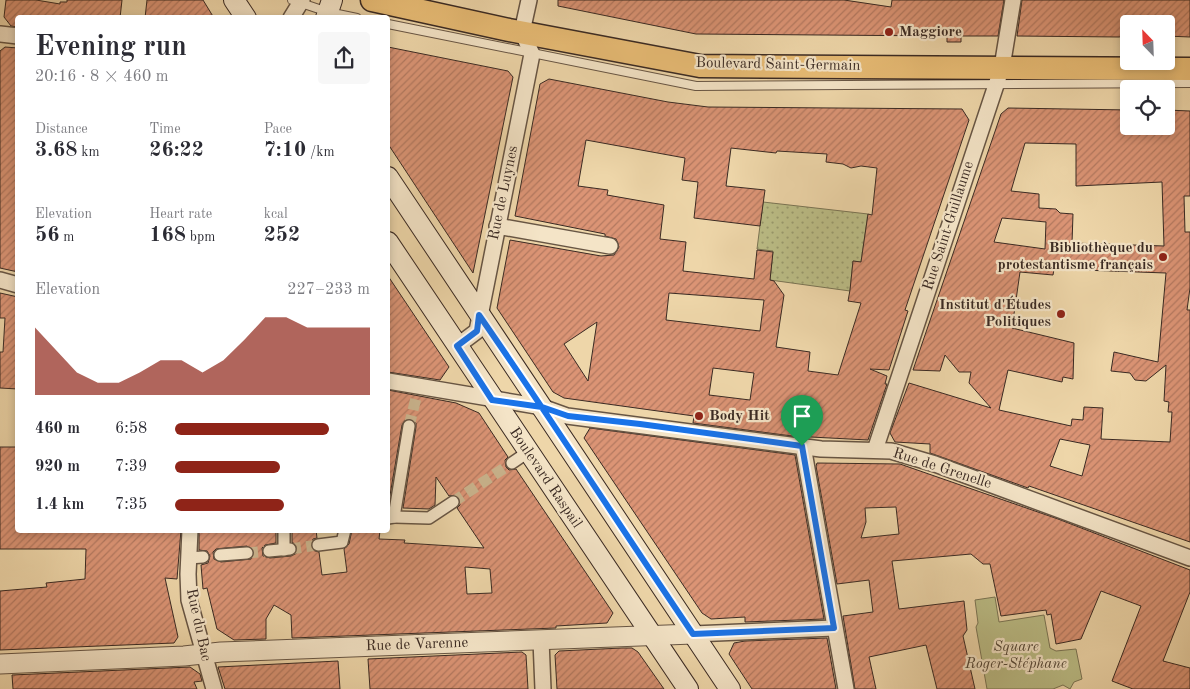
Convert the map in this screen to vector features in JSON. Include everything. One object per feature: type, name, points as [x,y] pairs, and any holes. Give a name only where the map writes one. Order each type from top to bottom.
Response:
[{"type":"main road","points":[[234,0],[244,15]]},
{"type":"main road","name":"Boulevard Saint-Germain","points":[[372,0],[522,32],[700,66],[999,76],[1190,69]]},
{"type":"main road","points":[[390,181],[730,689]]},
{"type":"main road","name":"Boulevard Raspail","points":[[390,245],[492,400],[520,458],[652,636],[688,689]]},
{"type":"street","points":[[529,0],[522,32],[532,54]]},
{"type":"street","name":"Rue Saint-Guillaume","points":[[875,450],[999,76],[1014,0]]},
{"type":"street","points":[[292,15],[298,1]]},
{"type":"street","points":[[0,34],[15,36]]},
{"type":"street","name":"Rue de Luynes","points":[[457,346],[477,331],[532,54]]},
{"type":"street","points":[[497,226],[610,246]]},
{"type":"street","points":[[0,280],[15,284]]},
{"type":"street","name":"Rue de Grenelle","points":[[390,382],[417,392],[542,407],[568,416],[802,446],[891,451],[935,464],[1190,558]]},
{"type":"street","points":[[409,426],[391,518],[429,518],[453,502]]},
{"type":"street","points":[[802,446],[846,689]]},
{"type":"street","name":"Rue du Bac","points":[[191,533],[196,558],[189,600],[214,689]]},
{"type":"street","points":[[269,551],[287,549],[284,533]]},
{"type":"street","points":[[318,545],[342,542],[344,533]]},
{"type":"street","points":[[220,555],[247,553]]},
{"type":"street","name":"Rue de Varenne","points":[[0,664],[834,628]]},
{"type":"street","points":[[540,640],[543,689]]},
{"type":"lane","points":[[298,1],[346,15]]},
{"type":"lane","name":"Boulevard Saint-Germain","points":[[390,24],[696,86],[999,76],[1190,83]]},
{"type":"green space","points":[[763,202],[868,214],[861,262],[853,261],[850,291],[770,280],[773,251],[757,249]]},
{"type":"green space","name":"Square Roger-Stéphane","points":[[995,597],[999,622],[1044,615],[1050,648],[1056,651],[1076,649],[1082,679],[1074,682],[1070,689],[1063,685],[1053,689],[987,689],[976,627],[978,623],[975,600]]},
{"type":"building","points":[[6,0],[36,0],[60,4],[60,2],[67,2],[67,0],[122,0],[120,15],[15,15],[15,27],[11,26],[4,17]]},
{"type":"building","points":[[147,0],[203,0],[212,15],[145,15]]},
{"type":"building","points":[[558,0],[844,0],[891,7],[892,0],[1004,0],[998,36],[961,36],[961,42],[947,42],[947,36],[696,34],[558,6]]},
{"type":"building","points":[[1022,0],[1190,0],[1190,37],[1175,36],[1175,15],[1120,15],[1119,37],[1017,36]]},
{"type":"building","points":[[5,47],[15,48],[15,271],[0,268],[0,51]]},
{"type":"building","points":[[390,47],[508,71],[513,77],[473,273],[390,147]]},
{"type":"building","points":[[549,79],[668,102],[708,107],[962,109],[969,120],[905,310],[908,311],[889,370],[870,369],[887,376],[885,384],[887,384],[868,440],[792,436],[693,423],[694,416],[564,398],[553,392],[497,308],[510,240],[601,256],[614,255],[619,247],[616,239],[605,236],[605,234],[515,216],[540,84]],"holes":[[[586,140],[685,158],[682,180],[698,182],[694,218],[760,226],[765,190],[726,186],[731,148],[776,153],[777,151],[827,154],[826,162],[843,164],[851,168],[861,166],[877,168],[872,215],[868,214],[861,262],[853,261],[848,301],[861,303],[838,375],[808,371],[810,352],[776,347],[784,295],[774,281],[770,280],[773,252],[757,250],[754,279],[683,271],[686,242],[660,239],[664,205],[607,195],[608,190],[578,186]],[[669,293],[764,300],[760,331],[666,320]],[[597,322],[588,381],[564,344]],[[713,368],[754,373],[750,400],[709,395]]]},
{"type":"building","points":[[1008,108],[1120,110],[1120,135],[1175,135],[1175,110],[1190,111],[1190,196],[1184,196],[1185,232],[1190,232],[1190,288],[1187,310],[1190,310],[1190,542],[930,453],[930,444],[895,442],[890,433],[909,383],[991,408],[969,383],[971,372],[959,372],[945,355],[940,371],[913,370],[1001,114]],"holes":[[[1025,143],[1076,144],[1076,186],[1162,182],[1164,246],[1072,243],[1073,214],[1060,213],[1056,209],[1039,208],[1039,194],[1011,191]],[[1002,218],[1046,222],[1045,249],[994,242]],[[1054,269],[1166,273],[1158,362],[1114,352],[1111,371],[1130,373],[1135,380],[1146,381],[1166,365],[1164,401],[1169,402],[1168,412],[1172,412],[1170,442],[1101,439],[1103,408],[1084,407],[1083,420],[1072,419],[1071,426],[999,410],[1008,370],[1062,382],[1063,377],[1073,379],[1074,343],[1012,328],[1020,272],[1053,275]],[[1060,439],[1090,445],[1082,476],[1050,466]]]},
{"type":"building","points":[[390,279],[449,367],[440,380],[390,372]]},
{"type":"building","points":[[0,293],[15,296],[15,389],[0,388],[0,352],[3,352],[5,318],[0,318]]},
{"type":"building","points":[[390,390],[456,403],[479,413],[508,457],[505,460],[506,467],[509,470],[516,469],[613,613],[607,623],[556,626],[556,628],[292,638],[291,615],[274,605],[266,619],[266,639],[234,640],[217,629],[207,588],[203,589],[201,565],[208,563],[210,556],[207,551],[199,550],[199,533],[276,533],[276,543],[265,545],[262,548],[263,556],[270,558],[291,556],[297,553],[296,545],[292,542],[292,533],[316,533],[317,538],[313,539],[311,545],[312,550],[319,552],[322,575],[347,572],[344,549],[349,544],[351,533],[380,533],[379,539],[405,540],[404,543],[484,548],[457,508],[460,505],[459,498],[456,495],[449,496],[436,477],[435,505],[429,509],[403,508],[416,423],[411,419],[406,419],[402,425],[390,495]],"holes":[[[247,546],[254,552],[251,559],[221,562],[214,559],[213,552],[216,549]],[[465,567],[490,569],[492,593],[467,594]]]},
{"type":"building","points":[[590,428],[795,455],[824,619],[745,622],[745,617],[711,619],[702,613],[584,438]]},
{"type":"building","points":[[0,447],[15,447],[15,533],[181,533],[177,579],[165,578],[178,637],[174,643],[0,650],[0,591],[47,587],[46,583],[85,579],[86,549],[0,549]]},
{"type":"building","points":[[817,463],[900,464],[1058,519],[1190,570],[1190,592],[1163,661],[1190,668],[1190,689],[1133,689],[1112,681],[1141,606],[1101,591],[1081,639],[1056,644],[1051,614],[1047,615],[1046,610],[1001,616],[990,564],[983,564],[971,554],[892,561],[899,609],[964,601],[967,630],[963,636],[975,689],[937,689],[926,645],[869,657],[876,689],[855,689],[843,616],[873,612],[869,580],[837,584]],"holes":[[[896,507],[899,534],[861,538],[866,522],[865,508]]]},
{"type":"building","points":[[827,638],[836,689],[752,689],[729,654],[734,643],[745,641]]},
{"type":"building","points":[[632,648],[638,652],[664,689],[557,689],[555,655],[559,651]]},
{"type":"building","points":[[522,652],[526,655],[528,689],[370,689],[368,659]]},
{"type":"building","points":[[338,661],[340,689],[225,689],[218,667]]},
{"type":"building","points":[[190,667],[200,674],[202,681],[194,682],[197,689],[13,689],[12,675]]},
{"type":"tunnel","points":[[409,426],[416,398]]},
{"type":"tunnel","points":[[453,502],[512,463]]},
{"type":"tunnel","points":[[290,549],[318,545]]},
{"type":"tunnel","points":[[247,553],[269,551]]},
{"type":"place","name":"Maggiore","points":[[889,32]]},
{"type":"place","name":"Bibliothèque du protestantisme français","points":[[1163,257]]},
{"type":"place","name":"Institut d'Études Politiques","points":[[1061,314]]},
{"type":"place","name":"Body Hit","points":[[699,416]]},
{"type":"route","points":[[802,446],[568,416],[542,407],[492,400],[457,346],[477,331],[479,315],[500,345],[542,407],[638,549],[693,634],[834,628],[810,498],[806,459],[802,446]]}]
